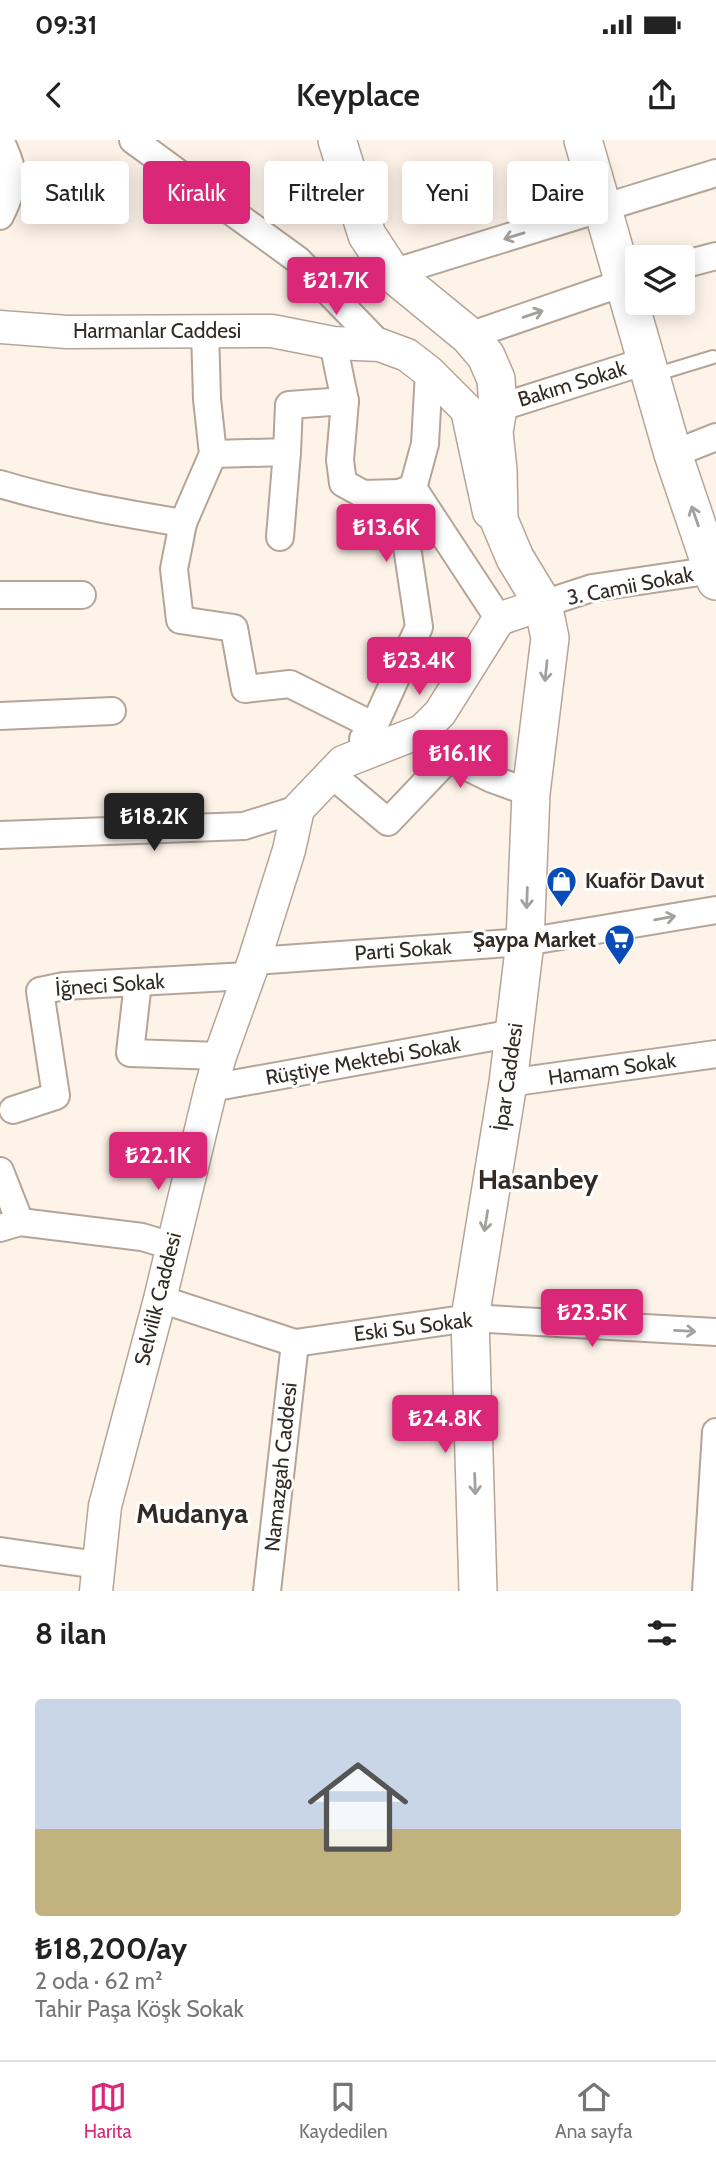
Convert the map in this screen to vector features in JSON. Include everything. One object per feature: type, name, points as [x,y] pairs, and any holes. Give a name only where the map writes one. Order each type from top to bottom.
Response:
[{"type":"main road","name":"İpar Caddesi","points":[[337,140],[367,235],[393,273],[469,336],[486,356],[496,379],[498,408],[494,432],[499,520],[515,558],[543,604],[550,638],[531,793],[525,942],[508,1083],[470,1318],[478,1591]]},
{"type":"main road","points":[[583,140],[589,161]]},
{"type":"main road","points":[[608,222],[625,267]]},
{"type":"main road","points":[[637,315],[648,369],[673,454],[715,576]]},
{"type":"street","points":[[0,140],[12,167],[11,194],[0,216]]},
{"type":"street","points":[[142,144],[298,260],[380,345]]},
{"type":"street","points":[[608,207],[716,173]]},
{"type":"street","points":[[393,273],[554,224]]},
{"type":"street","points":[[695,262],[716,256]]},
{"type":"street","points":[[469,336],[625,282]]},
{"type":"street","name":"Harmanlar Caddesi","points":[[0,327],[79,332],[272,331],[333,343],[380,345],[407,355],[429,372],[467,410],[494,531],[515,558]]},
{"type":"street","points":[[205,330],[207,399],[213,454],[183,523],[174,569],[180,620],[234,628],[245,689],[290,684],[374,726]]},
{"type":"street","points":[[333,343],[345,401],[340,460],[343,483],[363,494],[406,490]]},
{"type":"street","name":"Bakım Sokak","points":[[498,408],[648,369]]},
{"type":"street","points":[[0,835],[244,826],[299,809],[337,768],[374,726],[419,627],[406,490],[425,444],[429,372]]},
{"type":"street","points":[[279,537],[289,405],[345,401]]},
{"type":"street","points":[[673,454],[716,437]]},
{"type":"street","points":[[213,454],[286,452]]},
{"type":"street","points":[[0,484],[47,498],[183,523]]},
{"type":"street","points":[[337,768],[422,731],[440,713],[499,619],[406,490]]},
{"type":"street","name":"3. Camii Sokak","points":[[499,619],[592,589],[715,576]]},
{"type":"street","points":[[0,596],[82,595]]},
{"type":"street","points":[[0,716],[112,711]]},
{"type":"street","points":[[422,731],[449,758],[492,779],[531,793]]},
{"type":"street","points":[[337,768],[387,822],[449,758]]},
{"type":"street","name":"Selvilik Caddesi","points":[[97,1578],[105,1506],[160,1298],[219,1056],[251,968],[289,850],[299,809]]},
{"type":"street","name":"Parti Sokak","points":[[251,968],[525,942],[716,910]]},
{"type":"street","name":"İğneci Sokak","points":[[13,1110],[56,1096],[40,992],[64,986],[138,982],[251,968]]},
{"type":"street","points":[[138,982],[130,1053],[219,1056]]},
{"type":"street","name":"Rüştiye Mektebi Sokak","points":[[211,1088],[514,1033]]},
{"type":"street","name":"Hamam Sokak","points":[[508,1083],[716,1054]]},
{"type":"street","points":[[0,1171],[10,1225],[142,1237],[172,1246]]},
{"type":"street","name":"Eski Su Sokak","points":[[160,1298],[295,1343],[470,1318],[716,1332]]},
{"type":"street","name":"Namazgah Caddesi","points":[[267,1591],[295,1343]]},
{"type":"street","points":[[706,1591],[716,1432]]},
{"type":"street","points":[[0,1551],[97,1578]]},
{"type":"lane","points":[[648,369],[713,357]]},
{"type":"place","name":"Kuaför Davut","points":[[562,908]]},
{"type":"place","name":"Şaypa Market","points":[[619,967]]},
{"type":"district","name":"Hasanbey","points":[[538,1179]]},
{"type":"district","name":"Mudanya","points":[[192,1513]]}]
